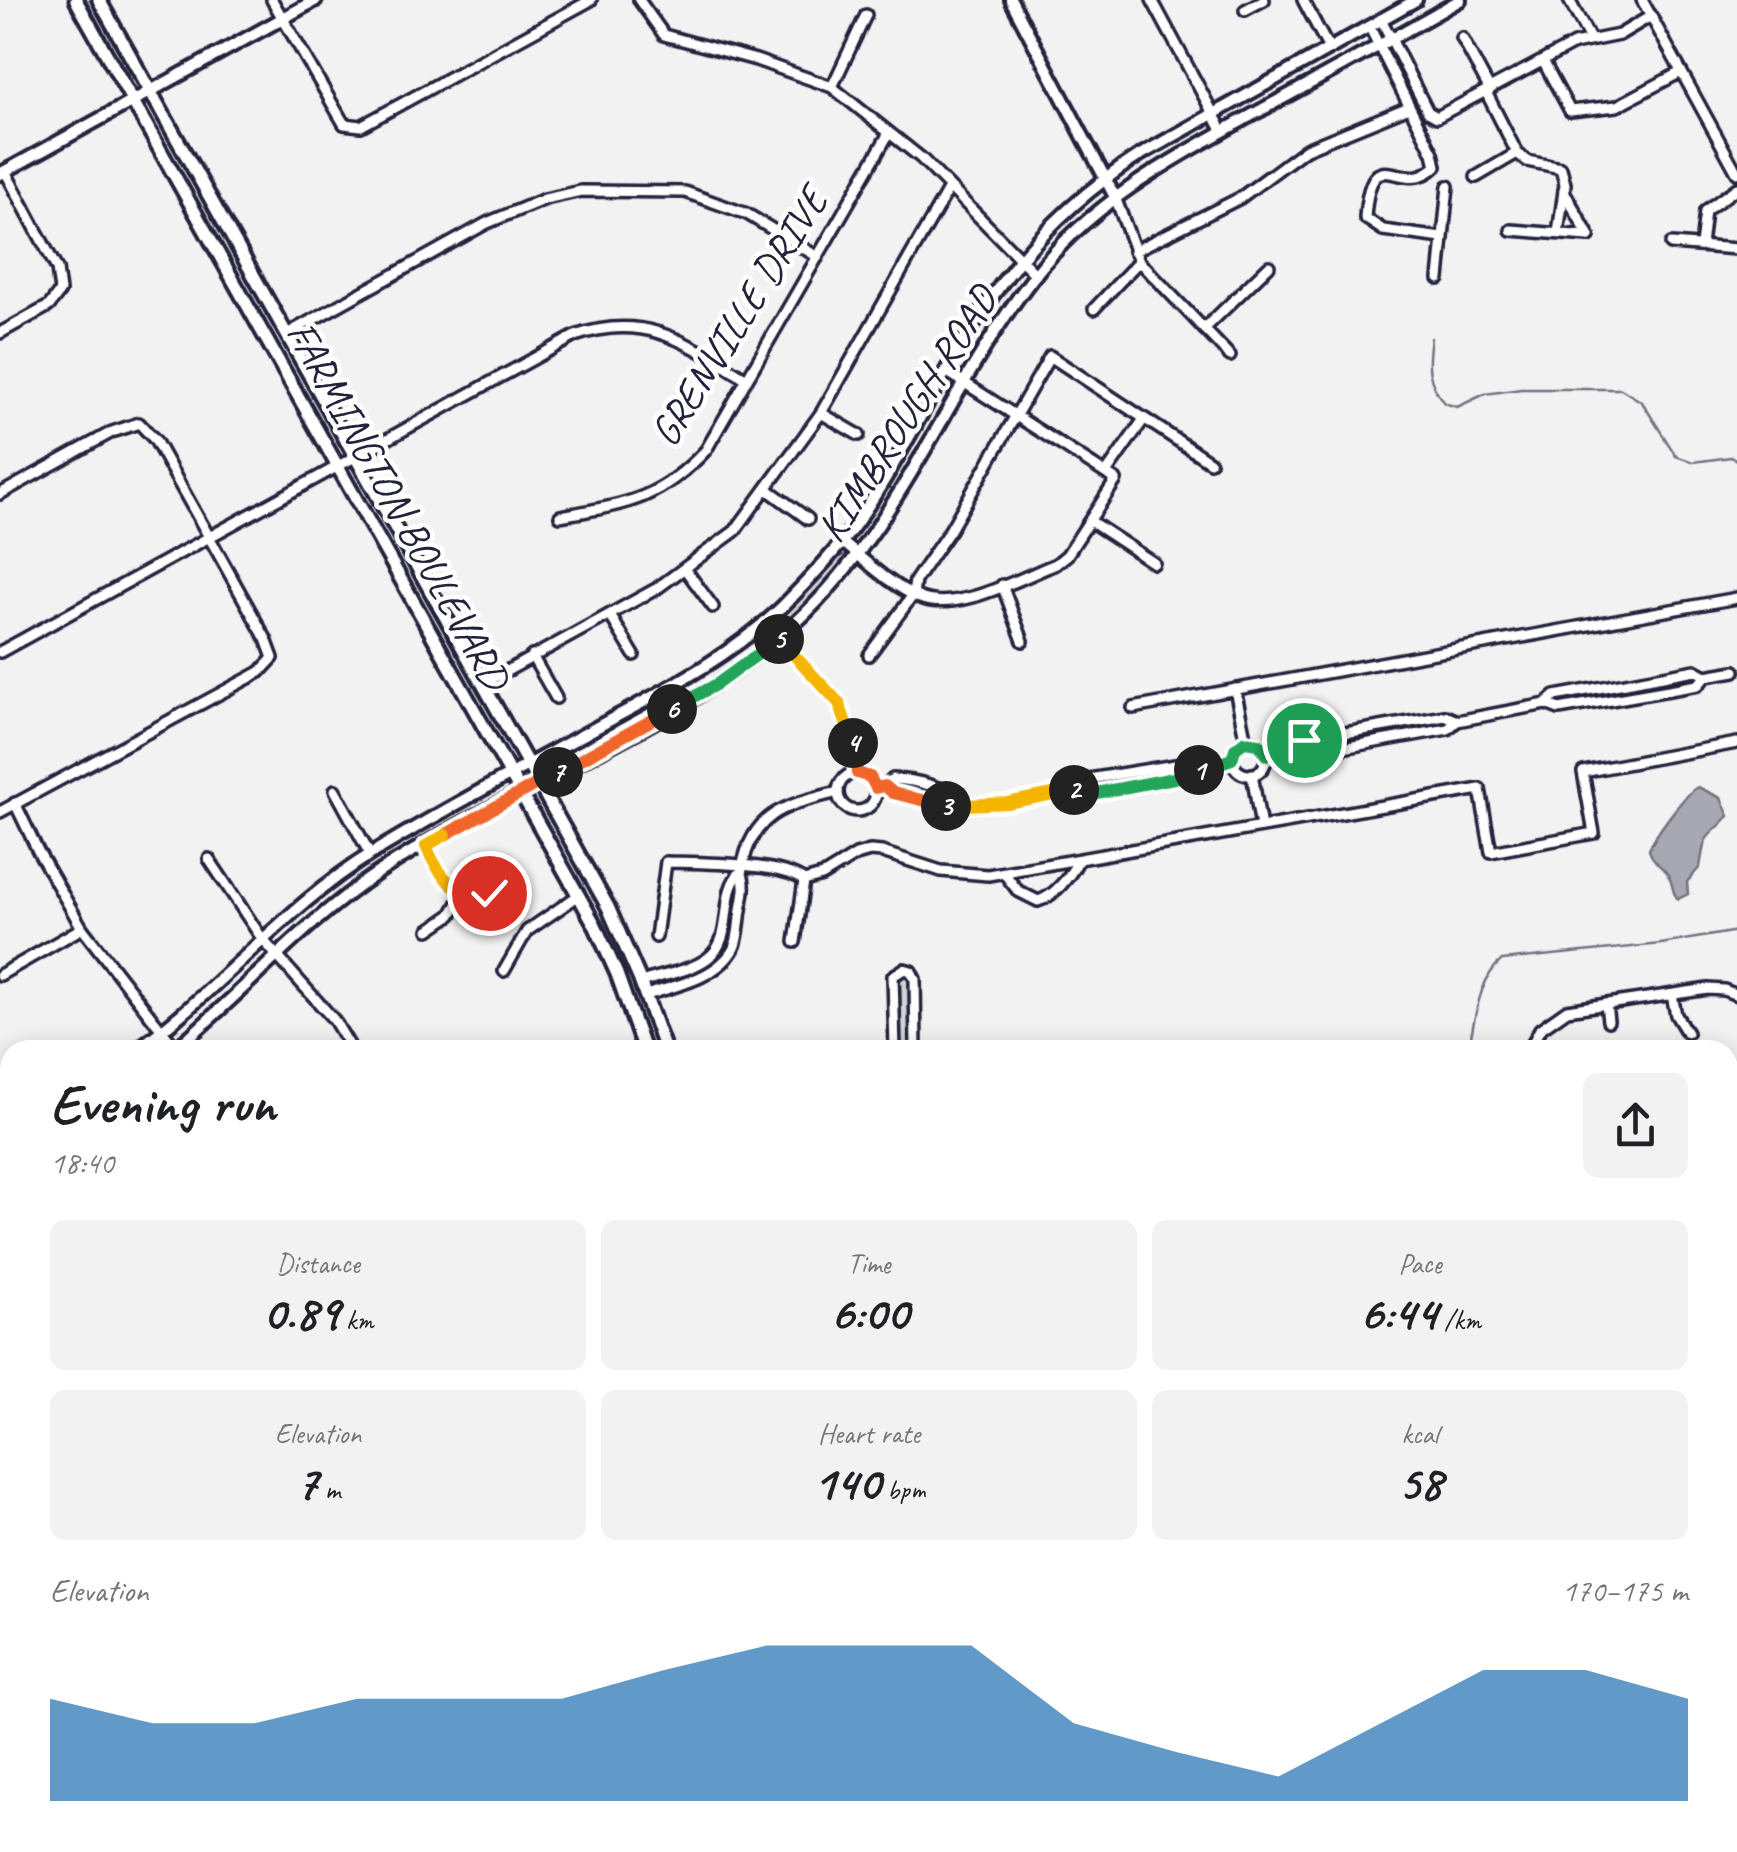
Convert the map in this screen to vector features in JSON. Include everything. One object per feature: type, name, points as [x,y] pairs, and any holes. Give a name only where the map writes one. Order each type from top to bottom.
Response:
[{"type":"main road","name":"FARMINGTON BOULEVARD","points":[[76,0],[606,948],[637,994],[643,1040]]},
{"type":"main road","name":"FARMINGTON BOULEVARD","points":[[98,0],[608,907],[637,994],[658,1040]]},
{"type":"street","points":[[272,0],[344,124],[361,126],[590,0]]},
{"type":"street","points":[[0,333],[50,306],[60,290],[57,270],[3,172],[316,0]]},
{"type":"street","points":[[639,0],[664,34],[832,87],[920,158],[1036,275]]},
{"type":"street","points":[[1011,0],[1116,197],[1140,261],[1230,356]]},
{"type":"street","points":[[1152,0],[1222,130]]},
{"type":"street","points":[[1245,10],[1264,0]]},
{"type":"street","points":[[1303,0],[1328,49]]},
{"type":"street","name":"KIMBROUGH ROAD","points":[[150,1040],[301,906],[370,854],[710,662],[764,622],[842,542],[946,370],[1020,259],[1054,223],[1105,178],[1212,112],[1416,0]]},
{"type":"street","name":"KIMBROUGH ROAD","points":[[187,1040],[314,922],[380,872],[717,684],[778,638],[835,583],[896,503],[966,382],[1036,275],[1066,240],[1116,197],[1222,130],[1460,0]]},
{"type":"street","points":[[1569,0],[1590,39]]},
{"type":"street","points":[[1642,0],[1737,173]]},
{"type":"street","points":[[832,87],[866,16]]},
{"type":"street","points":[[1381,20],[1432,116],[1446,114],[1590,39],[1619,34],[1651,16]]},
{"type":"street","points":[[1369,26],[1433,152],[1436,166],[1418,176],[1381,173],[1372,177],[1367,188],[1365,218],[1383,230],[1442,238]]},
{"type":"street","points":[[1462,38],[1517,153],[1527,161],[1561,168],[1564,190],[1558,233]]},
{"type":"street","points":[[1543,61],[1570,111],[1617,106],[1681,72]]},
{"type":"street","points":[[1134,251],[1240,198],[1306,149],[1409,107]]},
{"type":"street","name":"GRENVILLE DRIVE","points":[[560,516],[643,500],[669,484],[706,450],[888,133]]},
{"type":"street","points":[[1476,177],[1517,153]]},
{"type":"street","points":[[1439,279],[1448,186]]},
{"type":"street","points":[[483,684],[610,615],[685,569],[735,531],[821,413],[949,188]]},
{"type":"street","points":[[1702,246],[1705,210],[1737,188]]},
{"type":"street","points":[[270,344],[488,223],[545,199],[581,190],[686,192],[747,214],[818,256]]},
{"type":"street","points":[[1512,230],[1589,236],[1564,190]]},
{"type":"street","points":[[1671,244],[1737,250]]},
{"type":"street","points":[[1094,309],[1140,261]]},
{"type":"street","points":[[1204,329],[1269,266]]},
{"type":"street","points":[[0,652],[575,336],[601,327],[645,327],[684,341],[745,378]]},
{"type":"street","points":[[869,655],[914,595],[915,581],[950,530],[1050,356],[1210,462]]},
{"type":"street","points":[[842,542],[914,595],[939,602],[962,600],[1056,564],[1067,555],[1116,480],[946,370]]},
{"type":"street","points":[[821,413],[859,435]]},
{"type":"street","points":[[1106,472],[1144,419]]},
{"type":"street","points":[[0,494],[112,432],[139,423],[155,440],[266,639],[272,658],[260,672],[0,812]]},
{"type":"street","points":[[767,489],[808,519]]},
{"type":"street","points":[[1090,521],[1154,563]]},
{"type":"street","points":[[685,569],[714,607]]},
{"type":"street","points":[[1002,586],[1023,640]]},
{"type":"street","points":[[1133,708],[1737,598]]},
{"type":"street","points":[[610,615],[634,655]]},
{"type":"street","points":[[764,622],[844,711],[857,773]]},
{"type":"street","points":[[532,656],[556,698]]},
{"type":"street","points":[[1266,755],[1297,749],[1309,754],[1448,730],[1457,720],[1546,704],[1559,709],[1698,685],[1706,676],[1736,669]]},
{"type":"street","points":[[1236,689],[1246,742]]},
{"type":"street","points":[[1246,742],[1259,744],[1266,755],[1262,769],[1252,774],[1237,769],[1232,759],[1235,749],[1246,742]]},
{"type":"street","points":[[804,881],[822,876],[856,854],[870,852],[960,874],[1004,872],[1480,788],[1491,852],[1594,833],[1582,772],[1737,742]]},
{"type":"street","points":[[962,804],[953,794],[893,780],[881,787],[875,801],[859,812],[842,804],[838,792],[842,780],[857,773],[870,777],[881,787],[893,793],[948,806],[1007,803],[1080,789],[1091,794],[1195,774],[1202,767],[1232,759]]},
{"type":"street","points":[[1252,774],[1260,827]]},
{"type":"street","points":[[910,795],[914,782]]},
{"type":"street","points":[[335,790],[370,854]]},
{"type":"street","points":[[637,994],[697,978],[729,954],[735,947],[745,882],[742,869],[749,840],[769,816],[786,806],[838,792]]},
{"type":"street","points":[[15,803],[82,928],[170,1040]]},
{"type":"street","points":[[426,846],[444,880],[472,899],[489,893]]},
{"type":"street","points":[[209,859],[263,940],[334,1020],[346,1040]]},
{"type":"street","points":[[1004,872],[1018,891],[1038,901],[1051,894],[1078,860]]},
{"type":"street","points":[[656,937],[666,862],[796,874],[804,881]]},
{"type":"street","points":[[794,942],[804,881]]},
{"type":"street","points":[[429,930],[450,916],[463,894]]},
{"type":"street","points":[[504,972],[528,932],[578,895]]},
{"type":"street","points":[[0,975],[82,928]]},
{"type":"street","points":[[895,1040],[893,976],[904,968],[911,971],[914,979],[916,1040]]},
{"type":"street","points":[[1534,1040],[1553,1018],[1574,1008],[1718,989],[1737,995]]},
{"type":"street","points":[[1672,995],[1676,1015],[1687,1033]]},
{"type":"street","points":[[1606,1004],[1608,1021]]},
{"type":"shaded area","points":[[81,0],[92,0],[134,79],[130,79]]},
{"type":"shaded area","points":[[838,556],[846,560],[789,621],[782,621],[781,616]]},
{"type":"shaded area","points":[[1698,787],[1721,798],[1729,816],[1708,837],[1700,867],[1687,882],[1688,894],[1678,899],[1669,877],[1649,850],[1671,815]]},
{"type":"shaded area","points":[[906,973],[910,979],[911,1040],[901,1040],[900,977]]},
{"type":"waterway","points":[[1431,338],[1430,372],[1444,403],[1457,407],[1485,394],[1521,389],[1621,389],[1642,402],[1676,456],[1693,462],[1731,457],[1737,460]]},
{"type":"waterway","points":[[1470,1040],[1483,989],[1502,960],[1661,944],[1737,931]]},
{"type":"route","points":[[489,893],[472,899],[458,892],[444,880],[426,846],[717,684],[778,638],[844,711],[857,773],[870,777],[876,788],[885,786],[893,793],[948,806],[1007,803],[1080,789],[1091,794],[1195,774],[1202,767],[1232,759],[1235,749],[1244,742],[1259,744],[1266,755],[1297,749],[1304,740]]}]
